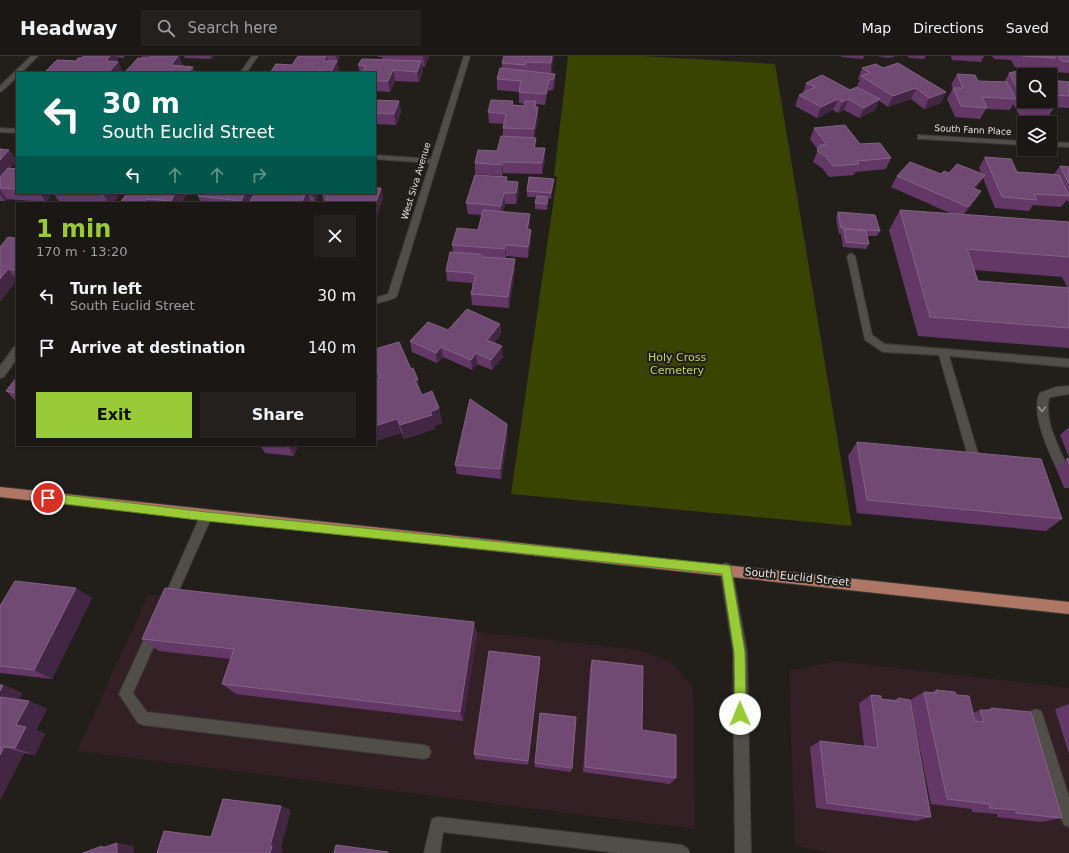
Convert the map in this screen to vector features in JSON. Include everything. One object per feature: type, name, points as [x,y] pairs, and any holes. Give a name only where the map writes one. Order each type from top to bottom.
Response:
[{"type":"main road","name":"South Euclid Street","points":[[0,492],[206,516],[726,569],[1069,608]]},
{"type":"street","points":[[18,72],[34,56]]},
{"type":"street","points":[[244,72],[255,56]]},
{"type":"street","name":"West Siva Avenue","points":[[376,301],[392,296],[466,56]]},
{"type":"street","points":[[0,90],[16,74]]},
{"type":"street","points":[[0,130],[16,131]]},
{"type":"street","name":"South Fann Place","points":[[921,137],[1017,143]]},
{"type":"street","points":[[1057,144],[1069,145]]},
{"type":"street","points":[[376,157],[433,161]]},
{"type":"street","points":[[851,256],[868,336],[883,348],[1069,363]]},
{"type":"street","points":[[0,374],[16,351]]},
{"type":"street","points":[[943,352],[973,457]]},
{"type":"street","points":[[1062,468],[1044,420],[1042,405],[1044,396],[1051,392],[1069,390]]},
{"type":"street","points":[[206,516],[126,694],[143,718],[424,752]]},
{"type":"street","points":[[726,569],[740,652],[742,853]]},
{"type":"street","points":[[1036,716],[1069,820]]},
{"type":"street","points":[[432,853],[437,824],[682,853]]},
{"type":"shaded area","points":[[148,595],[639,650],[671,662],[693,687],[695,829],[77,751]]},
{"type":"shaded area","points":[[837,661],[1069,688],[1069,853],[833,853],[795,846],[789,671]]},
{"type":"green space","name":"Holy Cross Cemetery","points":[[568,56],[644,56],[775,64],[852,526],[511,494],[557,177],[554,176]]},
{"type":"building","points":[[84,56],[110,56],[106,61],[118,62],[109,72],[46,71],[57,60],[76,61],[78,58]]},
{"type":"building","points":[[151,56],[178,56],[171,65],[193,67],[189,72],[125,72],[138,58],[149,59]]},
{"type":"building","points":[[298,56],[326,56],[324,61],[337,61],[331,72],[271,72],[276,64],[292,65]]},
{"type":"building","points":[[504,56],[552,56],[551,63],[526,62],[525,65],[502,63]]},
{"type":"building","points":[[1023,56],[1054,56],[1056,58]]},
{"type":"building","points":[[1058,56],[1069,56],[1069,62],[1061,61]]},
{"type":"building","points":[[362,59],[421,61],[417,72],[393,70],[388,81],[376,81],[376,72],[363,72],[366,66],[358,65]]},
{"type":"building","points":[[898,63],[946,92],[929,98],[916,88],[893,96],[861,76],[870,73],[862,68],[876,64],[883,68]]},
{"type":"building","points":[[500,68],[555,74],[554,79],[549,80],[546,94],[519,92],[521,81],[497,79]]},
{"type":"building","points":[[1017,71],[1017,88],[1009,73]]},
{"type":"building","points":[[957,74],[975,75],[978,81],[1007,82],[1016,99],[982,97],[987,108],[961,106],[953,88],[963,88]]},
{"type":"building","points":[[822,75],[850,90],[857,87],[880,99],[864,108],[848,99],[843,102],[838,99],[821,107],[799,95],[815,87],[806,83]]},
{"type":"building","points":[[1057,81],[1069,82],[1069,96],[1057,95]]},
{"type":"building","points":[[376,100],[399,101],[394,114],[376,113]]},
{"type":"building","points":[[491,100],[513,101],[512,105],[524,106],[525,101],[536,101],[535,107],[538,107],[534,129],[503,128],[506,114],[488,112]]},
{"type":"building","points":[[845,125],[860,144],[880,143],[891,158],[857,161],[859,164],[833,166],[826,157],[817,151],[820,145],[827,145],[814,128]]},
{"type":"building","points":[[501,136],[536,138],[534,148],[545,148],[542,163],[502,162],[502,165],[475,163],[478,150],[497,151]]},
{"type":"building","points":[[0,149],[9,150],[0,160]]},
{"type":"building","points":[[985,157],[1011,159],[1017,172],[1059,175],[1069,196],[1034,194],[1037,200],[1002,197]]},
{"type":"building","points":[[910,162],[941,174],[944,171],[949,173],[957,164],[985,175],[973,188],[981,191],[968,207],[897,176]]},
{"type":"building","points":[[1060,166],[1069,167],[1069,184]]},
{"type":"building","points":[[8,168],[16,169],[16,189],[0,188],[0,177]]},
{"type":"building","points":[[475,175],[507,177],[506,181],[518,182],[516,193],[504,193],[501,206],[466,203]]},
{"type":"building","points":[[529,177],[554,179],[551,193],[527,191]]},
{"type":"building","points":[[376,188],[381,188],[376,202],[325,202],[328,195],[322,195],[376,194]]},
{"type":"building","points":[[126,194],[174,194],[171,201],[147,199],[146,202],[121,202]]},
{"type":"building","points":[[199,194],[244,194],[241,201],[198,196]]},
{"type":"building","points":[[254,194],[306,194],[302,202],[250,202]]},
{"type":"building","points":[[537,196],[548,197],[547,204],[535,203]]},
{"type":"building","points":[[483,210],[530,214],[527,229],[531,230],[528,247],[506,245],[505,249],[452,245],[457,228],[478,230]]},
{"type":"building","points":[[900,210],[1069,222],[1069,257],[967,249],[978,281],[1069,288],[1069,328],[930,317]]},
{"type":"building","points":[[838,212],[875,215],[880,231],[841,228]]},
{"type":"building","points":[[844,229],[866,231],[869,244],[846,242]]},
{"type":"building","points":[[8,237],[16,237],[16,270],[8,269],[0,279],[0,247]]},
{"type":"building","points":[[450,252],[479,254],[483,257],[515,259],[508,297],[471,294],[476,274],[446,271]]},
{"type":"building","points":[[467,309],[500,324],[487,340],[502,346],[491,360],[476,353],[471,360],[441,347],[436,353],[410,341],[428,322],[448,330]]},
{"type":"building","points":[[399,342],[411,369],[413,368],[418,380],[415,380],[422,395],[432,391],[439,408],[430,412],[432,415],[400,425],[397,419],[376,426],[376,379],[380,377],[376,367],[376,349]]},
{"type":"building","points":[[16,378],[16,393],[6,391]]},
{"type":"building","points":[[470,399],[507,424],[500,469],[455,465]]},
{"type":"building","points":[[857,442],[1041,459],[1062,519],[867,500]]},
{"type":"building","points":[[15,581],[76,588],[34,670],[0,666],[0,606]]},
{"type":"building","points":[[165,588],[474,622],[460,712],[222,684],[234,649],[142,639]]},
{"type":"building","points":[[489,651],[540,657],[528,761],[474,754]]},
{"type":"building","points":[[592,660],[643,666],[642,730],[676,735],[676,778],[585,767]]},
{"type":"building","points":[[936,690],[955,692],[956,695],[969,696],[975,721],[984,722],[980,710],[992,710],[991,708],[1031,712],[1062,818],[1016,813],[1016,810],[990,808],[989,804],[947,799],[924,692],[936,693]]},
{"type":"building","points":[[871,695],[881,696],[881,699],[898,701],[898,698],[910,700],[931,817],[827,803],[820,741],[878,748]]},
{"type":"building","points":[[0,697],[29,701],[16,725],[26,727],[15,748],[4,747],[0,755]]},
{"type":"building","points":[[540,713],[576,717],[572,768],[535,763]]},
{"type":"building","points":[[223,799],[281,806],[270,846],[272,846],[270,853],[157,853],[164,831],[211,837]]},
{"type":"building","points":[[117,843],[117,853],[83,853],[102,846],[102,848]]},
{"type":"building","points":[[336,845],[388,852],[388,853],[334,853]]},
{"type":"route","points":[[48,498],[206,516],[726,569],[740,652],[740,714]]}]
